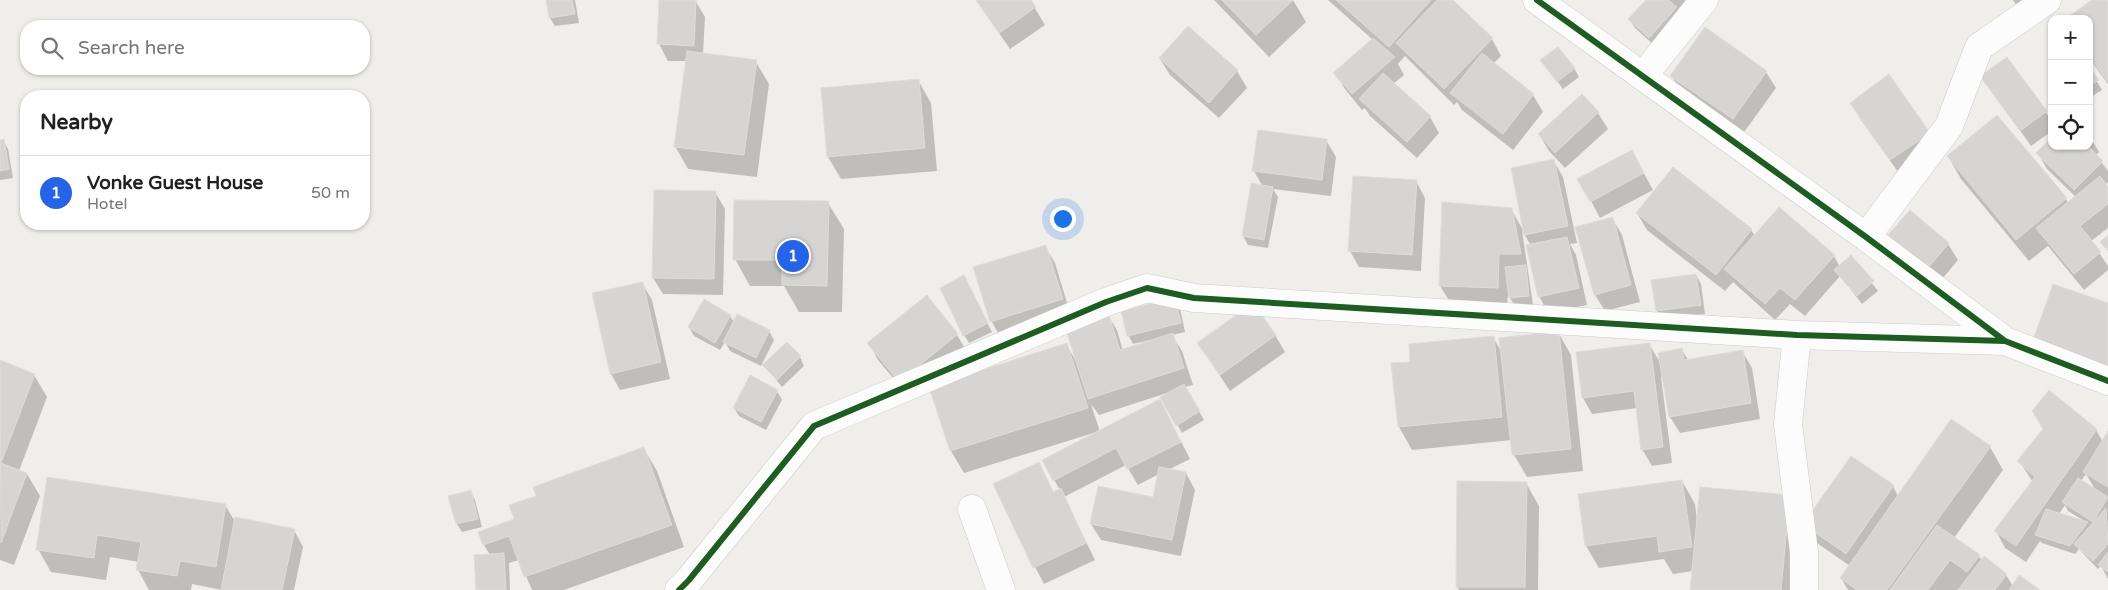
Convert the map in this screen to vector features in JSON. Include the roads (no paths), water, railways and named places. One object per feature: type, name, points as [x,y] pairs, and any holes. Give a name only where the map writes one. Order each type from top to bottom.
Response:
[{"type":"street","points":[[1537,0],[1866,237],[2005,341],[2108,381]]},
{"type":"street","points":[[1643,76],[1704,0]]},
{"type":"street","points":[[1866,237],[1949,126],[1979,47],[2047,0]]},
{"type":"street","points":[[679,590],[814,426],[1106,302],[1147,288],[1194,298],[1797,335],[2005,341]]},
{"type":"street","points":[[1797,335],[1788,424],[1804,552],[1804,590]]},
{"type":"street","points":[[972,509],[1001,590]]},
{"type":"place","name":"Vonke Guest House","points":[[793,256]]}]
